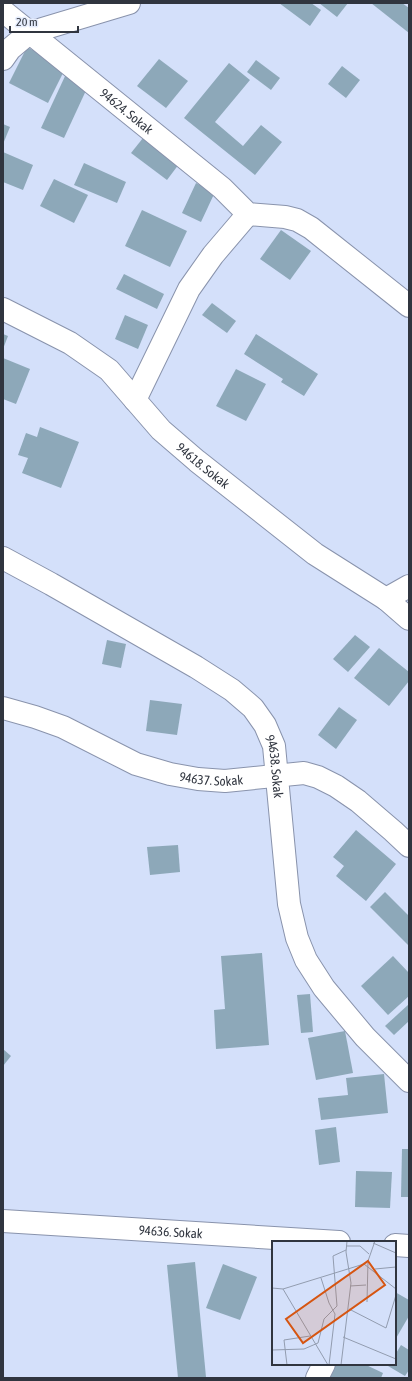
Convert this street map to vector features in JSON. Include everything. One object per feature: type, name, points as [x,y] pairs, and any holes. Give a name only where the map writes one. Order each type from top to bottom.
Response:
[{"type":"street","points":[[3,59],[10,49],[29,33],[129,3]]},
{"type":"street","name":"94624. Sokak","points":[[3,10],[29,33],[222,188],[248,214]]},
{"type":"street","points":[[135,400],[189,289],[213,255],[248,214],[285,217],[297,220],[311,228],[409,306]]},
{"type":"street","name":"94618. Sokak","points":[[3,309],[70,343],[109,370],[161,430],[197,461],[316,554],[386,599],[409,619]]},
{"type":"street","name":"94638. Sokak","points":[[3,558],[196,667],[232,690],[253,708],[266,724],[274,746],[289,904],[297,938],[306,960],[324,988],[365,1037],[409,1081]]},
{"type":"street","points":[[386,599],[409,586]]},
{"type":"street","name":"94637. Sokak","points":[[3,708],[63,727],[136,764],[170,774],[198,780],[225,781],[304,773],[318,777],[336,786],[382,821],[409,846]]},
{"type":"street","name":"94636. Sokak","points":[[3,1221],[323,1241]]},
{"type":"street","points":[[396,1245],[409,1246]]},
{"type":"street","points":[[317,1378],[324,1365]]},
{"type":"building","points":[[279,3],[311,3],[321,10],[310,26]]},
{"type":"building","points":[[319,3],[348,3],[337,17]]},
{"type":"building","points":[[371,3],[402,3],[409,8],[409,33]]},
{"type":"building","points":[[27,47],[66,67],[48,103],[9,83]]},
{"type":"building","points":[[159,59],[188,81],[166,108],[137,86]]},
{"type":"building","points":[[256,60],[280,78],[271,90],[247,72]]},
{"type":"building","points":[[229,63],[250,80],[215,122],[243,146],[261,125],[282,142],[255,175],[184,118]]},
{"type":"building","points":[[342,66],[360,80],[346,98],[328,84]]},
{"type":"building","points":[[66,74],[89,84],[64,138],[41,128]]},
{"type":"building","points":[[3,124],[10,127],[3,144]]},
{"type":"building","points":[[147,133],[182,160],[167,180],[131,153]]},
{"type":"building","points":[[3,152],[33,165],[23,190],[3,182]]},
{"type":"building","points":[[84,163],[126,182],[117,203],[74,185]]},
{"type":"building","points":[[54,179],[88,195],[74,223],[40,206]]},
{"type":"building","points":[[196,183],[215,192],[201,222],[182,213]]},
{"type":"building","points":[[142,210],[187,231],[170,267],[125,246]]},
{"type":"building","points":[[281,230],[311,251],[290,280],[260,259]]},
{"type":"building","points":[[124,274],[164,294],[157,309],[116,289]]},
{"type":"building","points":[[212,303],[236,321],[227,333],[202,315]]},
{"type":"building","points":[[125,315],[148,325],[138,349],[115,339]]},
{"type":"building","points":[[3,334],[8,336],[3,349]]},
{"type":"building","points":[[256,334],[318,374],[304,396],[281,382],[283,379],[244,354]]},
{"type":"building","points":[[3,358],[30,369],[16,404],[3,399]]},
{"type":"building","points":[[236,369],[266,384],[246,421],[216,406]]},
{"type":"building","points":[[40,427],[79,442],[61,488],[22,473],[28,458],[18,455],[26,433],[37,437]]},
{"type":"building","points":[[355,635],[370,647],[348,672],[333,659]]},
{"type":"building","points":[[107,640],[126,644],[121,668],[102,664]]},
{"type":"building","points":[[379,648],[409,672],[409,681],[389,706],[354,678]]},
{"type":"building","points":[[150,700],[182,704],[177,735],[146,731]]},
{"type":"building","points":[[339,707],[357,720],[336,749],[318,735]]},
{"type":"building","points":[[356,830],[396,864],[366,901],[336,876],[344,866],[333,857]]},
{"type":"building","points":[[178,845],[180,872],[150,875],[147,847]]},
{"type":"building","points":[[385,892],[409,916],[409,946],[370,907]]},
{"type":"building","points":[[262,953],[269,1045],[216,1049],[214,1010],[225,1009],[221,956]]},
{"type":"building","points":[[393,956],[409,973],[409,996],[388,1015],[361,986]]},
{"type":"building","points":[[310,994],[313,1032],[301,1033],[297,995]]},
{"type":"building","points":[[409,1004],[409,1021],[394,1035],[385,1026]]},
{"type":"building","points":[[345,1031],[353,1073],[316,1080],[308,1038]]},
{"type":"building","points":[[3,1049],[11,1056],[3,1066]]},
{"type":"building","points":[[384,1074],[388,1113],[321,1120],[318,1098],[348,1095],[346,1078]]},
{"type":"building","points":[[336,1127],[340,1162],[319,1165],[315,1130]]},
{"type":"building","points":[[402,1149],[409,1149],[409,1197],[401,1197]]},
{"type":"building","points":[[356,1171],[392,1172],[390,1208],[355,1207]]},
{"type":"building","points":[[195,1262],[206,1377],[178,1378],[167,1265]]},
{"type":"building","points":[[223,1264],[257,1277],[240,1320],[206,1308]]},
{"type":"building","points":[[396,1293],[409,1300],[409,1316],[396,1338]]},
{"type":"building","points":[[401,1345],[409,1350],[409,1370],[405,1376],[388,1366],[396,1365],[396,1353]]},
{"type":"building","points":[[334,1365],[366,1365],[383,1373],[381,1378],[328,1378]]}]
